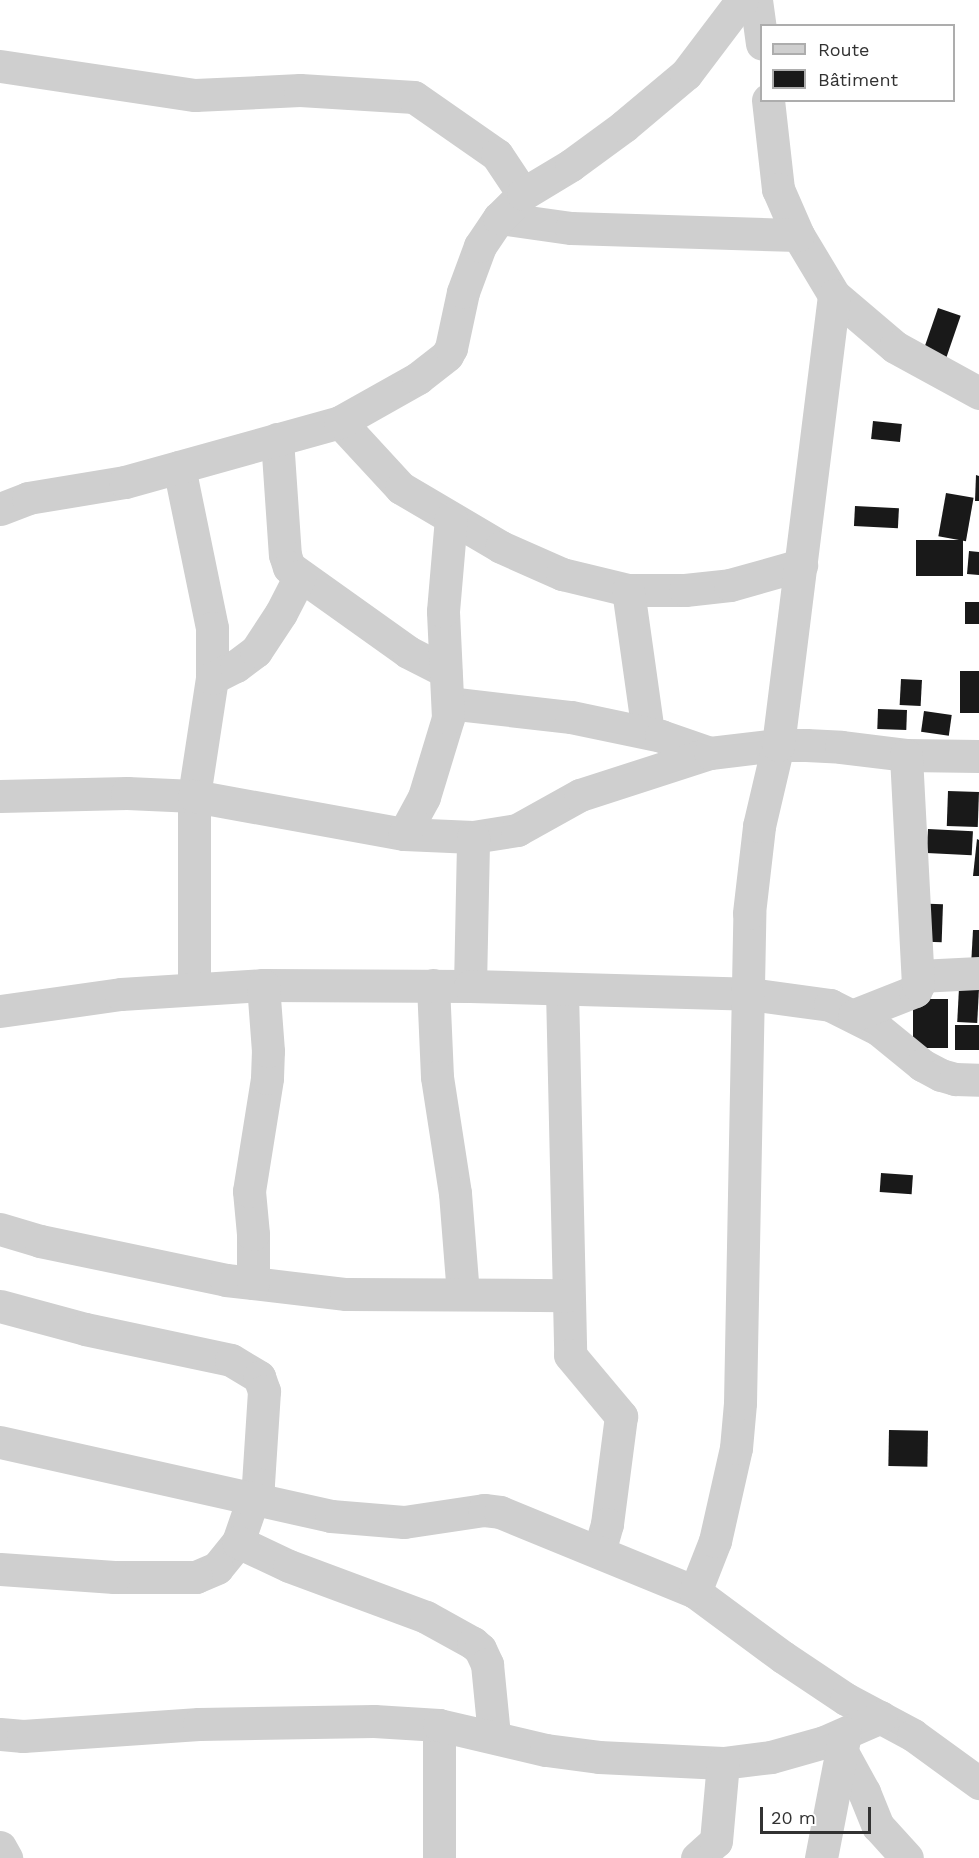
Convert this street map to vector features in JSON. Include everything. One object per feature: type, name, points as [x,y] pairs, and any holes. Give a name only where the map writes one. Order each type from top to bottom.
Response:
[{"type":"street","points":[[0,509],[28,498],[125,482],[340,422],[418,378],[447,355],[454,343],[463,292],[473,263],[480,246],[499,218],[523,194],[580,159],[686,74],[742,0]]},
{"type":"street","points":[[756,0],[760,29]]},
{"type":"street","points":[[0,66],[195,95],[300,90],[414,97],[497,155],[523,194]]},
{"type":"street","points":[[768,102],[778,189],[798,236],[834,295],[894,347],[979,393]]},
{"type":"street","points":[[499,218],[572,228],[798,236]]},
{"type":"street","points":[[695,1592],[715,1540],[736,1448],[740,1403],[742,1179],[749,994],[749,913],[759,826],[778,745],[834,295]]},
{"type":"street","points":[[340,422],[401,488],[532,562],[587,581],[628,590],[712,588],[801,565]]},
{"type":"street","points":[[277,439],[285,555],[289,567],[408,652],[445,671]]},
{"type":"street","points":[[179,467],[212,628],[212,678],[194,796],[194,988]]},
{"type":"street","points":[[404,834],[424,797],[445,731],[448,703],[443,611],[451,518]]},
{"type":"street","points":[[212,678],[236,666],[256,651],[281,613],[300,576]]},
{"type":"street","points":[[628,590],[648,733]]},
{"type":"street","points":[[448,703],[572,717],[648,733],[710,753]]},
{"type":"street","points":[[0,796],[127,793],[194,796],[404,834],[473,837],[517,830],[580,795],[710,753],[778,745],[841,747],[906,755],[979,756]]},
{"type":"street","points":[[854,1015],[915,992],[919,976],[906,755]]},
{"type":"street","points":[[470,986],[473,837]]},
{"type":"street","points":[[919,976],[979,973]]},
{"type":"street","points":[[253,1283],[253,1234],[249,1191],[267,1078],[268,1051],[263,985]]},
{"type":"street","points":[[0,1011],[121,994],[263,985],[433,985],[749,994],[830,1005],[878,1029],[922,1065],[955,1079],[979,1080]]},
{"type":"street","points":[[433,985],[437,1077],[455,1193],[463,1294]]},
{"type":"street","points":[[562,990],[570,1357],[621,1416],[609,1514],[599,1552]]},
{"type":"street","points":[[0,1229],[40,1241],[150,1266],[253,1283],[346,1294],[567,1295]]},
{"type":"street","points":[[0,1306],[85,1329],[231,1360],[259,1377],[264,1391],[260,1468],[254,1498],[238,1542],[216,1568],[196,1577],[114,1577],[0,1569]]},
{"type":"street","points":[[0,1442],[331,1516],[404,1522],[494,1510],[695,1592],[783,1658],[913,1735],[979,1784]]},
{"type":"street","points":[[238,1542],[289,1566],[426,1617],[473,1643],[480,1649],[487,1664],[494,1736]]},
{"type":"street","points":[[0,1734],[23,1736],[78,1731],[320,1720],[438,1725],[494,1736],[546,1750],[599,1757],[723,1763],[771,1757],[843,1743],[881,1718]]},
{"type":"street","points":[[438,1725],[439,1858]]},
{"type":"street","points":[[821,1858],[843,1743]]},
{"type":"street","points":[[843,1743],[878,1826],[907,1858]]},
{"type":"street","points":[[697,1858],[716,1840],[723,1763]]},
{"type":"street","points":[[0,1847],[6,1858]]},
{"type":"building","points":[[938,308],[961,316],[946,357],[924,350]]},
{"type":"building","points":[[873,421],[902,424],[900,442],[871,439]]},
{"type":"building","points":[[976,475],[979,476],[979,501],[975,501]]},
{"type":"building","points":[[946,493],[974,498],[966,541],[938,536]]},
{"type":"building","points":[[855,506],[899,508],[898,528],[854,526]]},
{"type":"building","points":[[916,540],[963,540],[963,576],[916,576]]},
{"type":"building","points":[[969,551],[979,552],[979,575],[967,574]]},
{"type":"building","points":[[965,602],[979,602],[979,624],[965,624]]},
{"type":"building","points":[[960,671],[979,671],[979,713],[960,713]]},
{"type":"building","points":[[901,679],[922,680],[921,706],[900,705]]},
{"type":"building","points":[[878,709],[907,710],[906,730],[877,729]]},
{"type":"building","points":[[924,711],[952,715],[949,736],[921,732]]},
{"type":"building","points":[[948,791],[979,792],[978,827],[947,826]]},
{"type":"building","points":[[928,829],[973,831],[972,855],[927,853]]},
{"type":"building","points":[[977,839],[979,840],[979,876],[973,876]]},
{"type":"building","points":[[906,903],[943,904],[942,942],[905,941]]},
{"type":"building","points":[[973,930],[979,930],[979,967],[971,966]]},
{"type":"building","points":[[959,988],[979,989],[977,1023],[957,1022]]},
{"type":"building","points":[[913,999],[948,999],[948,1048],[913,1048]]},
{"type":"building","points":[[955,1025],[979,1025],[979,1050],[955,1050]]},
{"type":"building","points":[[881,1173],[913,1175],[912,1194],[880,1192]]},
{"type":"building","points":[[889,1430],[928,1431],[927,1467],[888,1466]]}]
